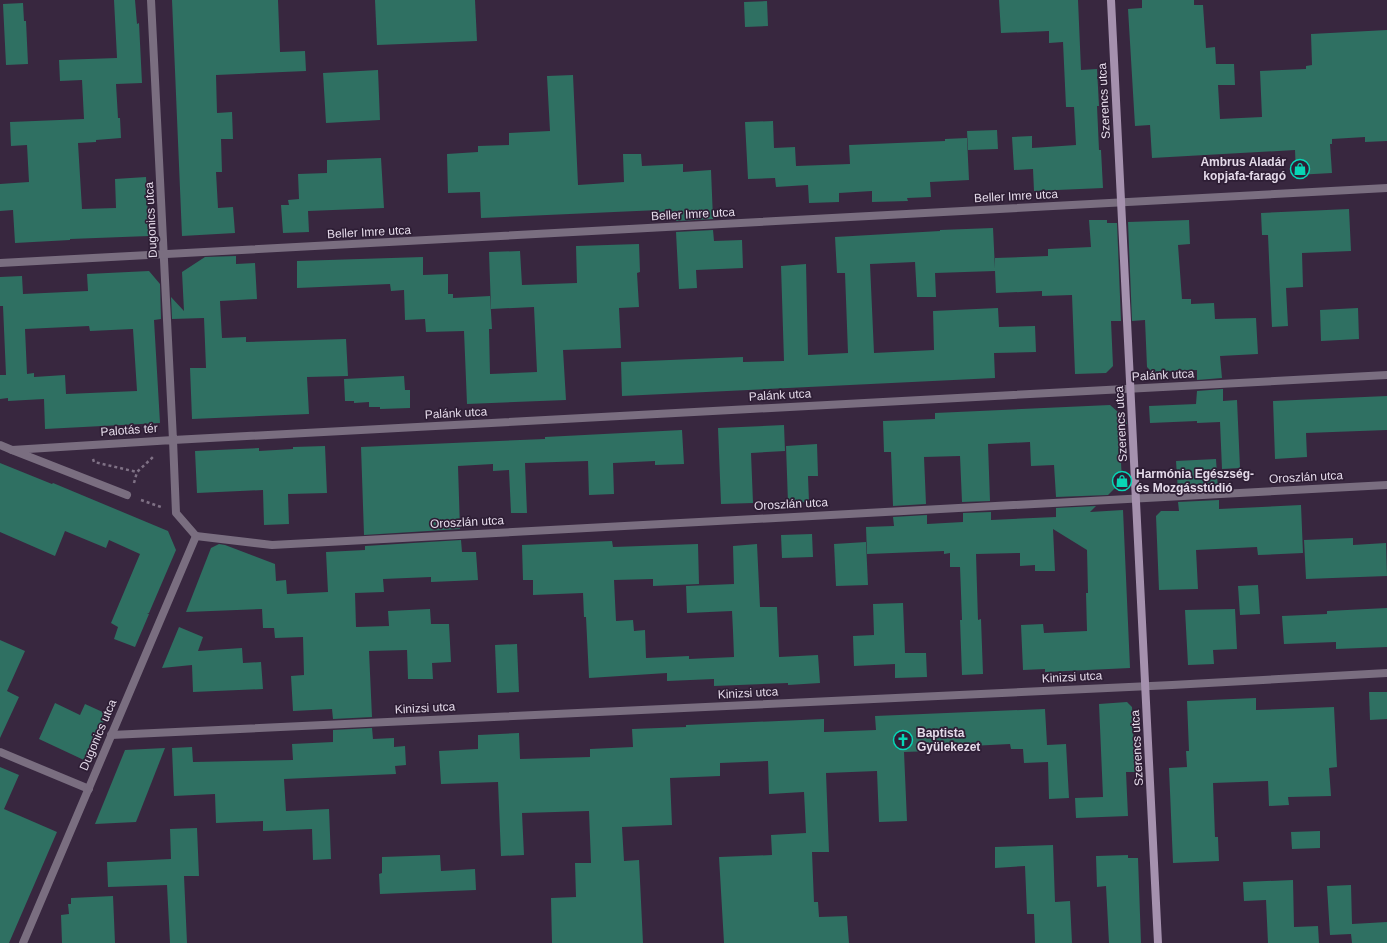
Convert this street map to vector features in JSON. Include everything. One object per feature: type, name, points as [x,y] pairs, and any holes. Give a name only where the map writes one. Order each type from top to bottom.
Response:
[{"type":"street","name":"Dugonics utca","points":[[151,0],[165,255],[173,440]]},
{"type":"street","name":"Szerencs utca","points":[[1111,0],[1158,943]]},
{"type":"street","name":"Beller Imre utca","points":[[0,264],[1387,188]]},
{"type":"street","name":"Palánk utca","points":[[173,440],[1387,375]]},
{"type":"street","name":"Palotás tér","points":[[12,450],[173,440],[176,513]]},
{"type":"street","name":"Palotás tér","points":[[0,445],[127,495]]},
{"type":"street","name":"Oroszlán utca","points":[[196,536],[272,545],[1387,485]]},
{"type":"street","points":[[176,513],[196,536]]},
{"type":"street","name":"Dugonics utca","points":[[23,943],[196,536]]},
{"type":"street","name":"Kinizsi utca","points":[[111,735],[1146,686],[1387,673]]},
{"type":"street","points":[[0,752],[89,789]]},
{"type":"path","points":[[86,445],[94,462],[137,472],[173,440]]},
{"type":"path","points":[[127,495],[176,513]]},
{"type":"building","points":[[114,0],[135,0],[137,24],[139,23],[142,83],[116,84],[121,138],[78,143],[82,209],[116,208],[115,179],[146,177],[149,236],[15,243],[13,210],[0,211],[0,184],[29,182],[27,145],[11,146],[10,122],[84,119],[82,80],[60,81],[59,60],[117,58]]},
{"type":"building","points":[[172,0],[278,0],[280,52],[305,51],[306,71],[216,75],[217,113],[232,112],[233,139],[221,139],[222,172],[216,172],[218,208],[233,207],[235,233],[182,236]]},
{"type":"building","points":[[375,0],[475,0],[477,41],[377,45]]},
{"type":"building","points":[[999,0],[1078,0],[1081,70],[1097,69],[1099,150],[1101,150],[1103,188],[1034,191],[1033,169],[1014,170],[1012,137],[1032,136],[1032,148],[1076,145],[1074,107],[1066,107],[1063,42],[1049,43],[1049,31],[1001,33]]},
{"type":"building","points":[[1142,0],[1194,0],[1194,5],[1203,5],[1206,48],[1215,47],[1216,64],[1234,64],[1235,85],[1218,85],[1220,119],[1262,117],[1260,71],[1306,69],[1306,66],[1312,65],[1311,34],[1387,30],[1387,141],[1365,142],[1365,137],[1332,139],[1332,144],[1330,144],[1332,173],[1296,175],[1295,150],[1152,158],[1150,125],[1135,126],[1128,9],[1142,8]]},
{"type":"building","points":[[767,1],[768,26],[745,27],[744,2]]},
{"type":"building","points":[[23,3],[24,21],[26,21],[28,64],[6,65],[3,4]]},
{"type":"building","points":[[378,70],[380,120],[326,123],[323,73]]},
{"type":"building","points":[[573,75],[578,185],[624,182],[623,154],[641,154],[642,166],[683,164],[683,172],[711,170],[713,219],[676,221],[676,212],[659,212],[659,210],[481,218],[480,192],[448,193],[447,154],[478,152],[478,146],[509,145],[509,133],[550,131],[547,76]]},
{"type":"building","points":[[773,121],[774,148],[795,147],[796,166],[850,164],[849,145],[945,141],[945,139],[967,138],[969,180],[930,182],[931,197],[907,198],[908,201],[872,202],[872,191],[839,193],[839,202],[809,203],[808,185],[776,187],[775,178],[748,179],[745,122]]},
{"type":"building","points":[[997,130],[998,149],[968,150],[967,131]]},
{"type":"building","points":[[381,158],[384,208],[308,211],[309,232],[283,233],[281,205],[289,205],[288,200],[299,199],[298,174],[327,173],[327,160]]},
{"type":"building","points":[[1349,209],[1351,251],[1302,253],[1303,287],[1286,288],[1288,326],[1272,327],[1268,235],[1262,235],[1261,213]]},
{"type":"building","points":[[1089,220],[1107,220],[1107,223],[1117,223],[1121,321],[1111,321],[1113,366],[1106,373],[1075,374],[1072,295],[1042,296],[1042,291],[996,293],[995,271],[935,273],[936,297],[917,297],[915,262],[870,264],[874,353],[934,350],[933,311],[998,308],[999,327],[1035,326],[1036,352],[994,353],[995,378],[622,396],[621,362],[743,357],[743,362],[784,361],[781,266],[806,264],[808,355],[848,353],[845,273],[837,273],[835,237],[993,228],[995,269],[995,258],[1048,256],[1048,249],[1091,247]]},
{"type":"building","points":[[1189,220],[1190,244],[1178,245],[1182,299],[1191,299],[1191,304],[1214,303],[1215,319],[1256,318],[1258,354],[1220,356],[1222,378],[1197,380],[1197,370],[1152,372],[1147,367],[1145,320],[1132,321],[1128,222]]},
{"type":"building","points":[[713,230],[714,241],[742,240],[743,268],[696,270],[697,288],[679,289],[676,232]]},
{"type":"building","points":[[639,244],[640,272],[637,273],[639,307],[619,308],[621,348],[563,350],[566,400],[467,404],[464,331],[426,332],[425,319],[405,320],[404,290],[391,291],[390,284],[297,288],[297,261],[423,257],[423,275],[448,274],[448,294],[453,294],[453,298],[490,296],[492,329],[489,329],[490,374],[537,372],[534,307],[491,309],[489,252],[520,251],[522,285],[577,283],[576,246]]},
{"type":"building","points":[[236,256],[236,264],[255,263],[257,299],[220,301],[222,338],[246,337],[246,342],[346,339],[348,376],[307,377],[309,414],[192,419],[190,368],[206,368],[204,318],[172,319],[171,297],[184,311],[182,272],[205,257]]},
{"type":"building","points":[[149,271],[160,284],[161,319],[154,320],[160,423],[45,429],[44,399],[8,401],[8,398],[0,399],[0,375],[6,375],[3,306],[0,306],[0,277],[22,276],[23,294],[88,291],[87,274]],"holes":[[[89,326],[90,331],[133,329],[137,391],[66,394],[65,375],[34,377],[34,373],[27,374],[25,329]]]},
{"type":"building","points":[[1358,308],[1359,339],[1321,341],[1320,310]]},
{"type":"building","points":[[404,376],[405,390],[410,390],[410,408],[380,409],[380,407],[369,407],[369,402],[354,403],[354,401],[345,401],[344,379]]},
{"type":"building","points":[[1223,389],[1223,401],[1237,400],[1240,468],[1222,469],[1220,422],[1197,423],[1197,421],[1150,423],[1149,406],[1196,404],[1197,391]]},
{"type":"building","points":[[1387,396],[1387,430],[1306,433],[1307,457],[1275,459],[1273,401]]},
{"type":"building","points":[[1110,405],[1126,419],[1127,424],[1119,424],[1122,481],[1108,495],[1056,497],[1054,465],[1031,466],[1030,442],[988,444],[990,501],[962,502],[960,456],[924,457],[926,504],[893,506],[891,452],[884,452],[883,421],[935,419],[935,413]]},
{"type":"building","points":[[784,425],[785,451],[751,453],[753,503],[721,504],[718,428]]},
{"type":"building","points":[[682,430],[684,464],[655,465],[655,461],[613,463],[614,494],[589,495],[588,461],[525,463],[527,513],[511,513],[509,470],[493,471],[493,464],[458,466],[460,529],[364,535],[361,447],[545,439],[545,437]]},
{"type":"building","points":[[817,444],[818,476],[808,476],[809,502],[788,503],[786,446]]},
{"type":"building","points":[[325,446],[327,493],[288,494],[289,524],[264,525],[263,490],[197,493],[195,451],[259,448],[259,451],[293,449],[293,447]]},
{"type":"building","points":[[1216,459],[1218,489],[1178,491],[1176,461]]},
{"type":"building","points":[[0,463],[52,484],[53,483],[168,531],[176,550],[149,613],[147,613],[149,614],[135,647],[114,639],[118,627],[111,623],[140,554],[109,540],[106,548],[65,531],[55,556],[0,532]]},
{"type":"building","points":[[1219,500],[1219,509],[1301,505],[1303,553],[1258,555],[1257,547],[1196,550],[1198,589],[1159,590],[1156,516],[1161,511],[1179,511],[1178,502]]},
{"type":"building","points":[[1096,506],[1090,512],[1123,510],[1130,668],[1045,672],[1045,669],[1023,670],[1021,625],[1043,624],[1044,633],[1087,631],[1087,550],[1053,529],[1055,571],[1035,571],[1035,565],[1020,566],[1020,553],[976,554],[978,620],[981,619],[983,674],[962,675],[960,567],[950,567],[950,553],[944,554],[944,551],[867,554],[866,527],[894,526],[893,517],[927,515],[927,524],[963,522],[963,513],[991,512],[991,520],[1056,517],[1056,508]]},
{"type":"building","points":[[812,534],[813,557],[782,558],[781,535]]},
{"type":"building","points":[[1353,538],[1353,545],[1386,543],[1387,576],[1306,579],[1304,540]]},
{"type":"building","points":[[461,540],[462,552],[476,552],[478,580],[431,582],[431,577],[383,579],[384,592],[355,593],[356,627],[389,626],[388,611],[430,609],[431,624],[449,624],[451,662],[432,663],[433,679],[408,679],[407,650],[369,651],[372,717],[333,719],[332,709],[293,711],[291,676],[304,675],[303,637],[275,638],[274,628],[263,628],[262,609],[186,612],[211,548],[219,544],[275,564],[276,581],[286,580],[287,594],[328,592],[326,552],[365,550],[365,546]]},
{"type":"building","points":[[612,541],[613,547],[698,544],[699,584],[653,586],[653,579],[614,580],[616,621],[633,620],[634,631],[645,630],[646,658],[689,656],[689,659],[734,657],[733,631],[732,611],[687,613],[686,586],[734,584],[733,546],[757,544],[760,607],[777,607],[779,657],[818,655],[820,683],[714,686],[714,679],[667,681],[667,673],[589,678],[586,617],[584,617],[583,593],[533,595],[533,580],[523,580],[522,545]]},
{"type":"building","points":[[866,542],[868,585],[836,586],[834,544]]},
{"type":"building","points":[[1258,585],[1260,614],[1240,615],[1238,586]]},
{"type":"building","points":[[903,603],[905,653],[926,653],[927,677],[895,678],[895,664],[854,666],[853,636],[874,635],[873,604]]},
{"type":"building","points":[[1387,608],[1387,647],[1336,649],[1336,642],[1284,644],[1282,616],[1327,614],[1327,611]]},
{"type":"building","points":[[1235,609],[1237,649],[1213,650],[1214,664],[1188,665],[1185,610]]},
{"type":"building","points":[[179,627],[203,637],[198,651],[242,648],[243,663],[261,662],[263,689],[193,692],[192,665],[162,668]]},
{"type":"building","points":[[0,640],[25,651],[7,691],[19,697],[0,738]]},
{"type":"building","points":[[517,644],[519,692],[497,693],[495,645]]},
{"type":"building","points":[[1369,692],[1387,692],[1387,719],[1370,720]]},
{"type":"building","points":[[1256,698],[1256,710],[1334,707],[1337,767],[1329,768],[1331,796],[1288,797],[1289,805],[1269,806],[1268,781],[1213,783],[1215,837],[1218,837],[1219,861],[1173,863],[1169,768],[1187,767],[1186,751],[1189,751],[1187,701]]},
{"type":"building","points":[[1127,702],[1132,707],[1135,772],[1126,772],[1128,816],[1076,818],[1075,798],[1103,797],[1099,704]]},
{"type":"building","points":[[55,703],[80,715],[85,704],[107,714],[86,761],[39,739]]},
{"type":"building","points":[[1045,709],[1047,745],[1066,744],[1069,798],[1049,799],[1048,762],[1024,763],[1023,749],[1011,749],[1010,744],[931,748],[931,751],[904,752],[907,821],[879,822],[877,771],[826,773],[829,852],[812,852],[814,902],[818,902],[819,917],[847,916],[849,943],[724,943],[719,857],[772,855],[771,835],[806,833],[804,792],[769,794],[768,761],[720,763],[720,776],[670,778],[672,825],[622,827],[624,861],[639,860],[643,943],[552,943],[551,898],[576,897],[575,863],[591,863],[589,811],[522,813],[524,855],[501,856],[498,782],[441,784],[439,751],[478,749],[478,735],[519,733],[520,759],[590,757],[590,749],[633,747],[632,729],[824,719],[824,732],[876,730],[875,716]]},
{"type":"building","points":[[372,728],[373,739],[394,738],[394,747],[405,746],[406,765],[395,766],[396,774],[284,779],[286,811],[329,809],[331,859],[313,860],[312,829],[263,831],[263,821],[216,823],[215,794],[174,796],[172,748],[192,747],[193,762],[293,760],[292,744],[333,742],[333,730]]},
{"type":"building","points":[[165,748],[136,822],[95,824],[125,750]]},
{"type":"building","points":[[0,767],[19,775],[4,809],[57,832],[9,943],[0,943]]},
{"type":"building","points":[[197,828],[199,876],[184,876],[187,943],[170,943],[167,885],[108,887],[107,862],[171,859],[170,829]]},
{"type":"building","points":[[1320,831],[1320,848],[1292,849],[1291,832]]},
{"type":"building","points":[[1053,845],[1055,902],[1070,901],[1072,943],[1035,943],[1034,914],[1027,914],[1025,866],[995,868],[995,847]]},
{"type":"building","points":[[440,855],[441,871],[475,869],[476,890],[380,894],[379,874],[382,873],[382,857]]},
{"type":"building","points":[[1128,855],[1128,858],[1138,858],[1141,943],[1109,943],[1106,886],[1097,887],[1096,856]]},
{"type":"building","points":[[1293,880],[1294,927],[1318,926],[1319,943],[1268,943],[1266,900],[1244,901],[1243,882]]},
{"type":"building","points":[[1351,885],[1352,924],[1387,922],[1387,943],[1352,943],[1351,934],[1330,935],[1327,886]]},
{"type":"building","points":[[113,896],[115,943],[62,943],[61,915],[69,914],[68,904],[71,904],[71,898]]},
{"type":"place","name":"Ambrus Aladár kopjafa-faragó","points":[[1300,169]]},
{"type":"place","name":"Harmónia Egészség- és Mozgásstúdió","points":[[1122,481]]},
{"type":"place","name":"Baptista Gyülekezet","points":[[903,740]]}]
